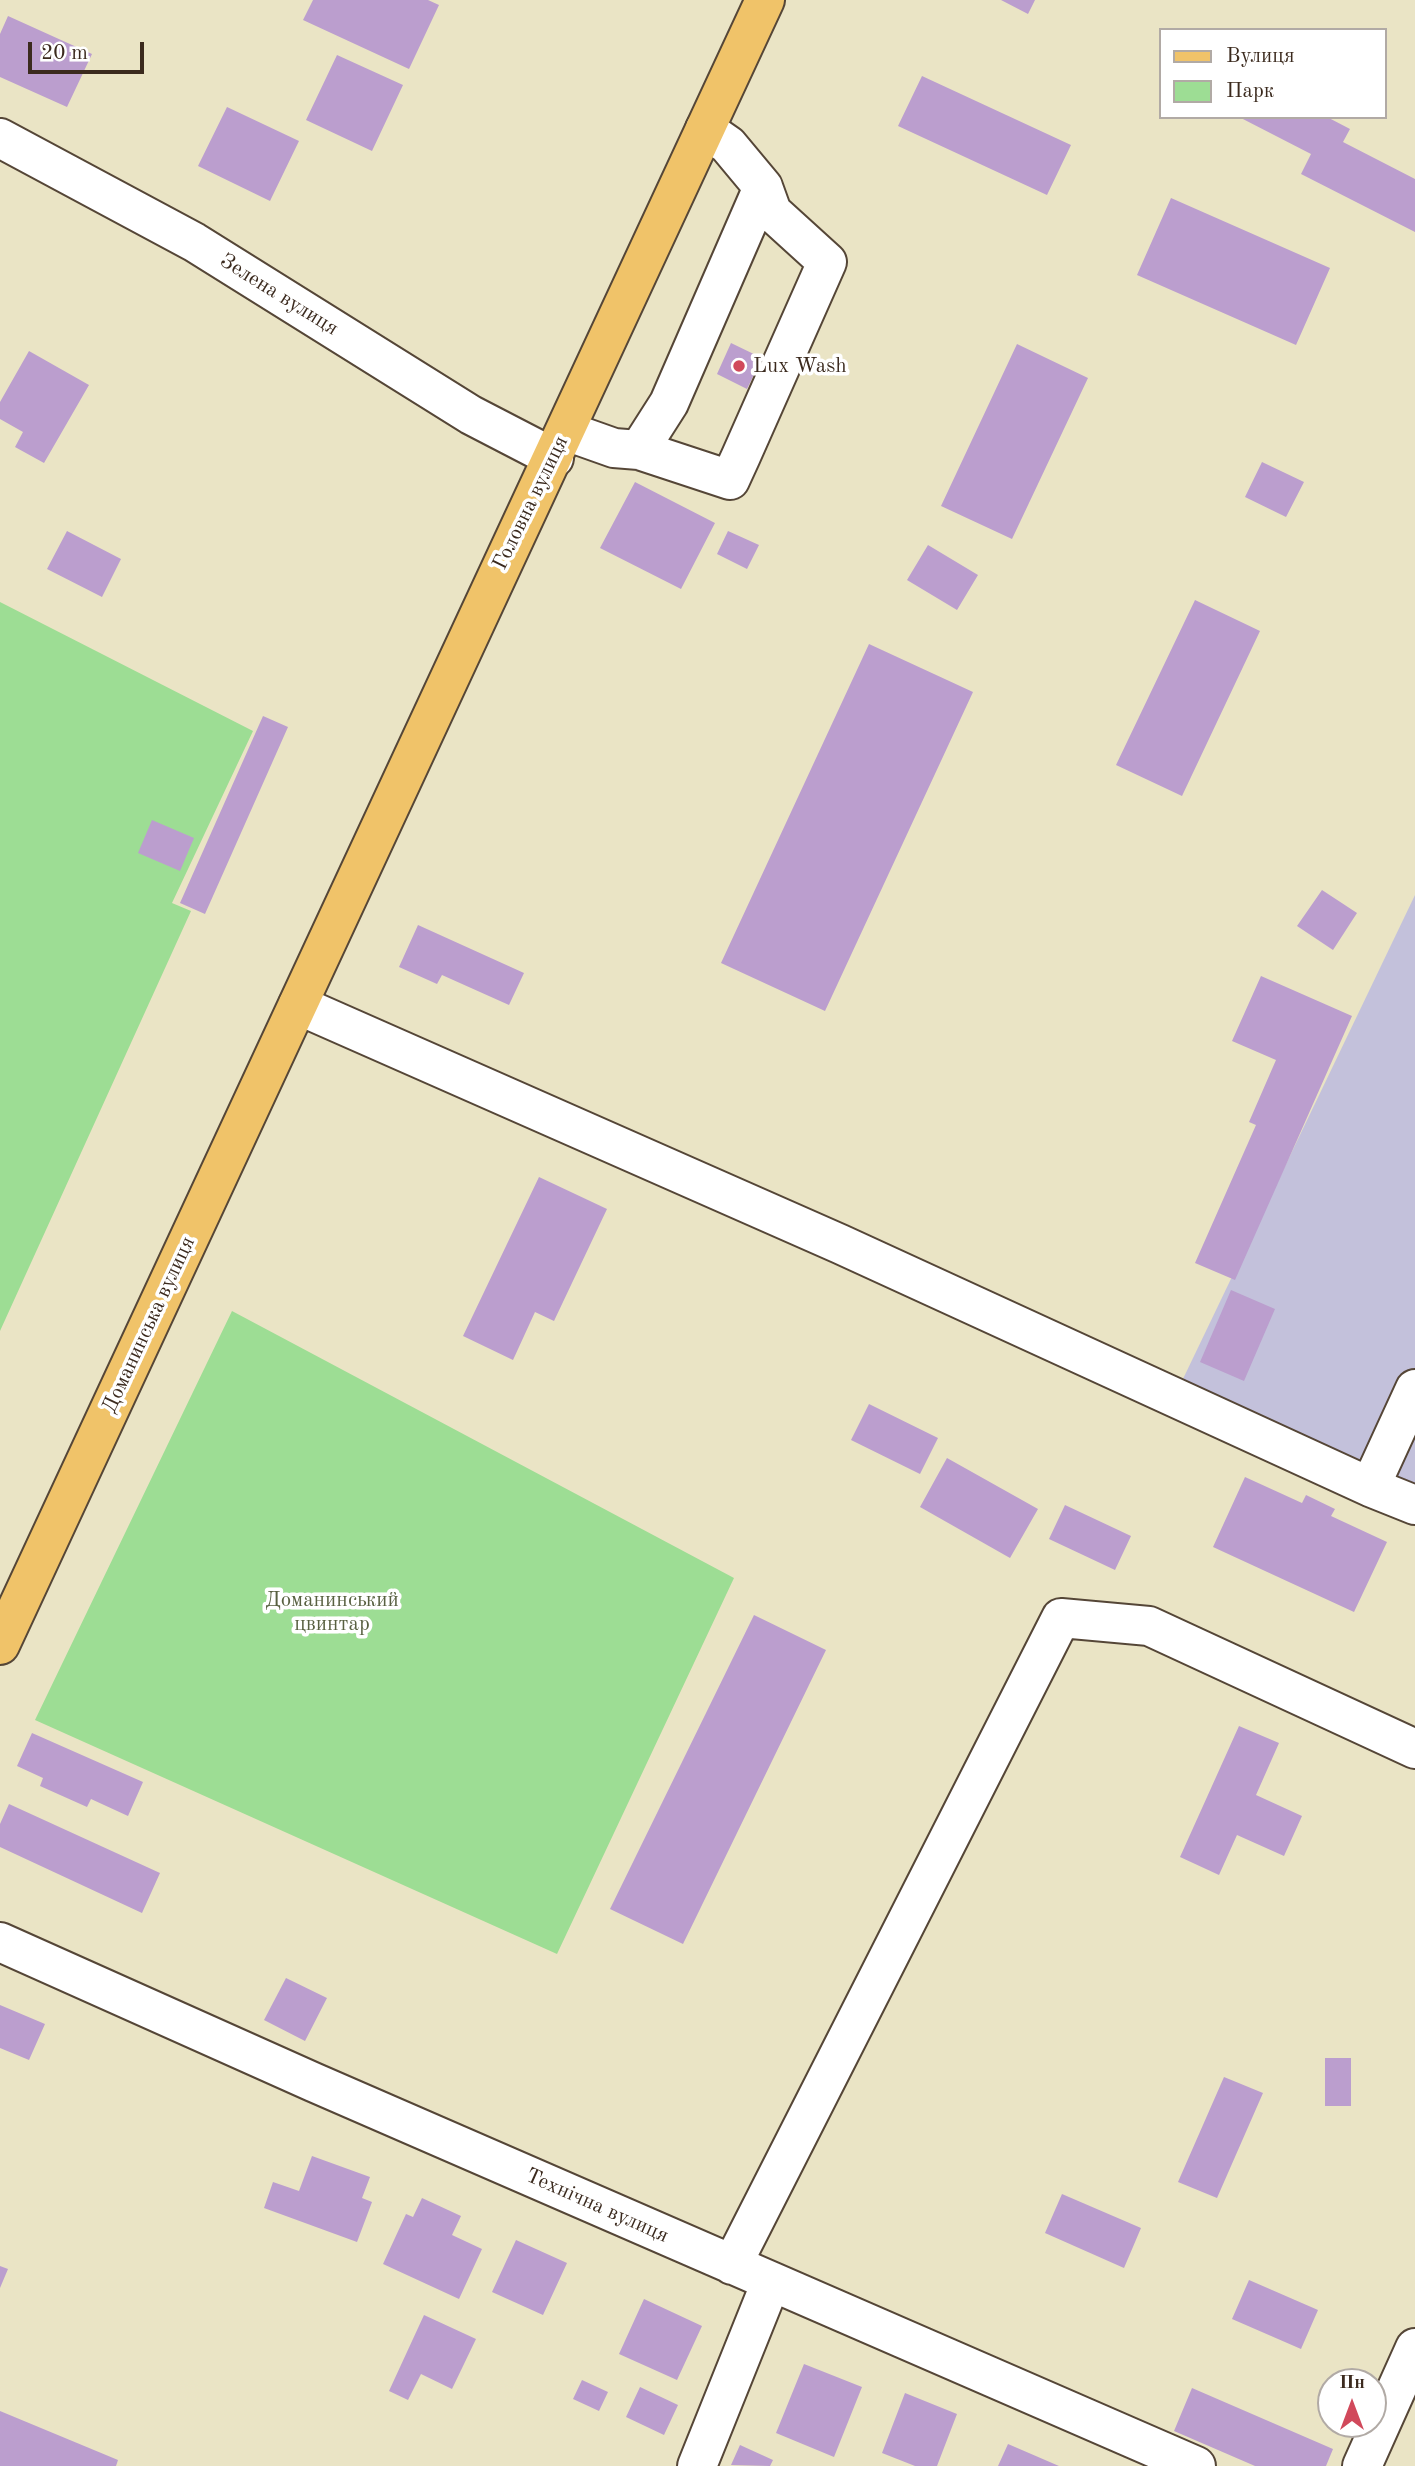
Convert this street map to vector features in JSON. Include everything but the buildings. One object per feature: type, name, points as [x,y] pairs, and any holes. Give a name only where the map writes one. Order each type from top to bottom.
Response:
[{"type":"main road","name":"Головна вулиця","points":[[298,1005],[765,0]]},
{"type":"main road","name":"Доманинська вулиця","points":[[0,1645],[298,1005]]},
{"type":"street","points":[[639,450],[669,403],[763,187],[728,145],[705,129]]},
{"type":"street","name":"Зелена вулиця","points":[[0,138],[194,242],[471,415],[560,444],[639,450],[730,480],[827,262],[772,212],[763,187]]},
{"type":"street","points":[[298,1005],[841,1244],[1370,1488],[1415,1505]]},
{"type":"street","points":[[1370,1488],[1415,1389]]},
{"type":"street","points":[[732,2265],[1061,1618],[1149,1626],[1415,1749]]},
{"type":"street","name":"Технічна вулиця","points":[[0,1942],[326,2088],[1196,2466]]},
{"type":"street","points":[[697,2466],[771,2282]]},
{"type":"street","points":[[1362,2466],[1415,2348]]},
{"type":"shaded area","points":[[1415,895],[1415,1489],[1182,1381]]},
{"type":"green space","points":[[0,602],[253,731],[172,903],[191,911],[0,1331]]},
{"type":"green space","name":"Доманинський цвинтар","points":[[232,1311],[734,1578],[557,1954],[35,1720]]},
{"type":"place","name":"Lux Wash","points":[[739,366]]}]
